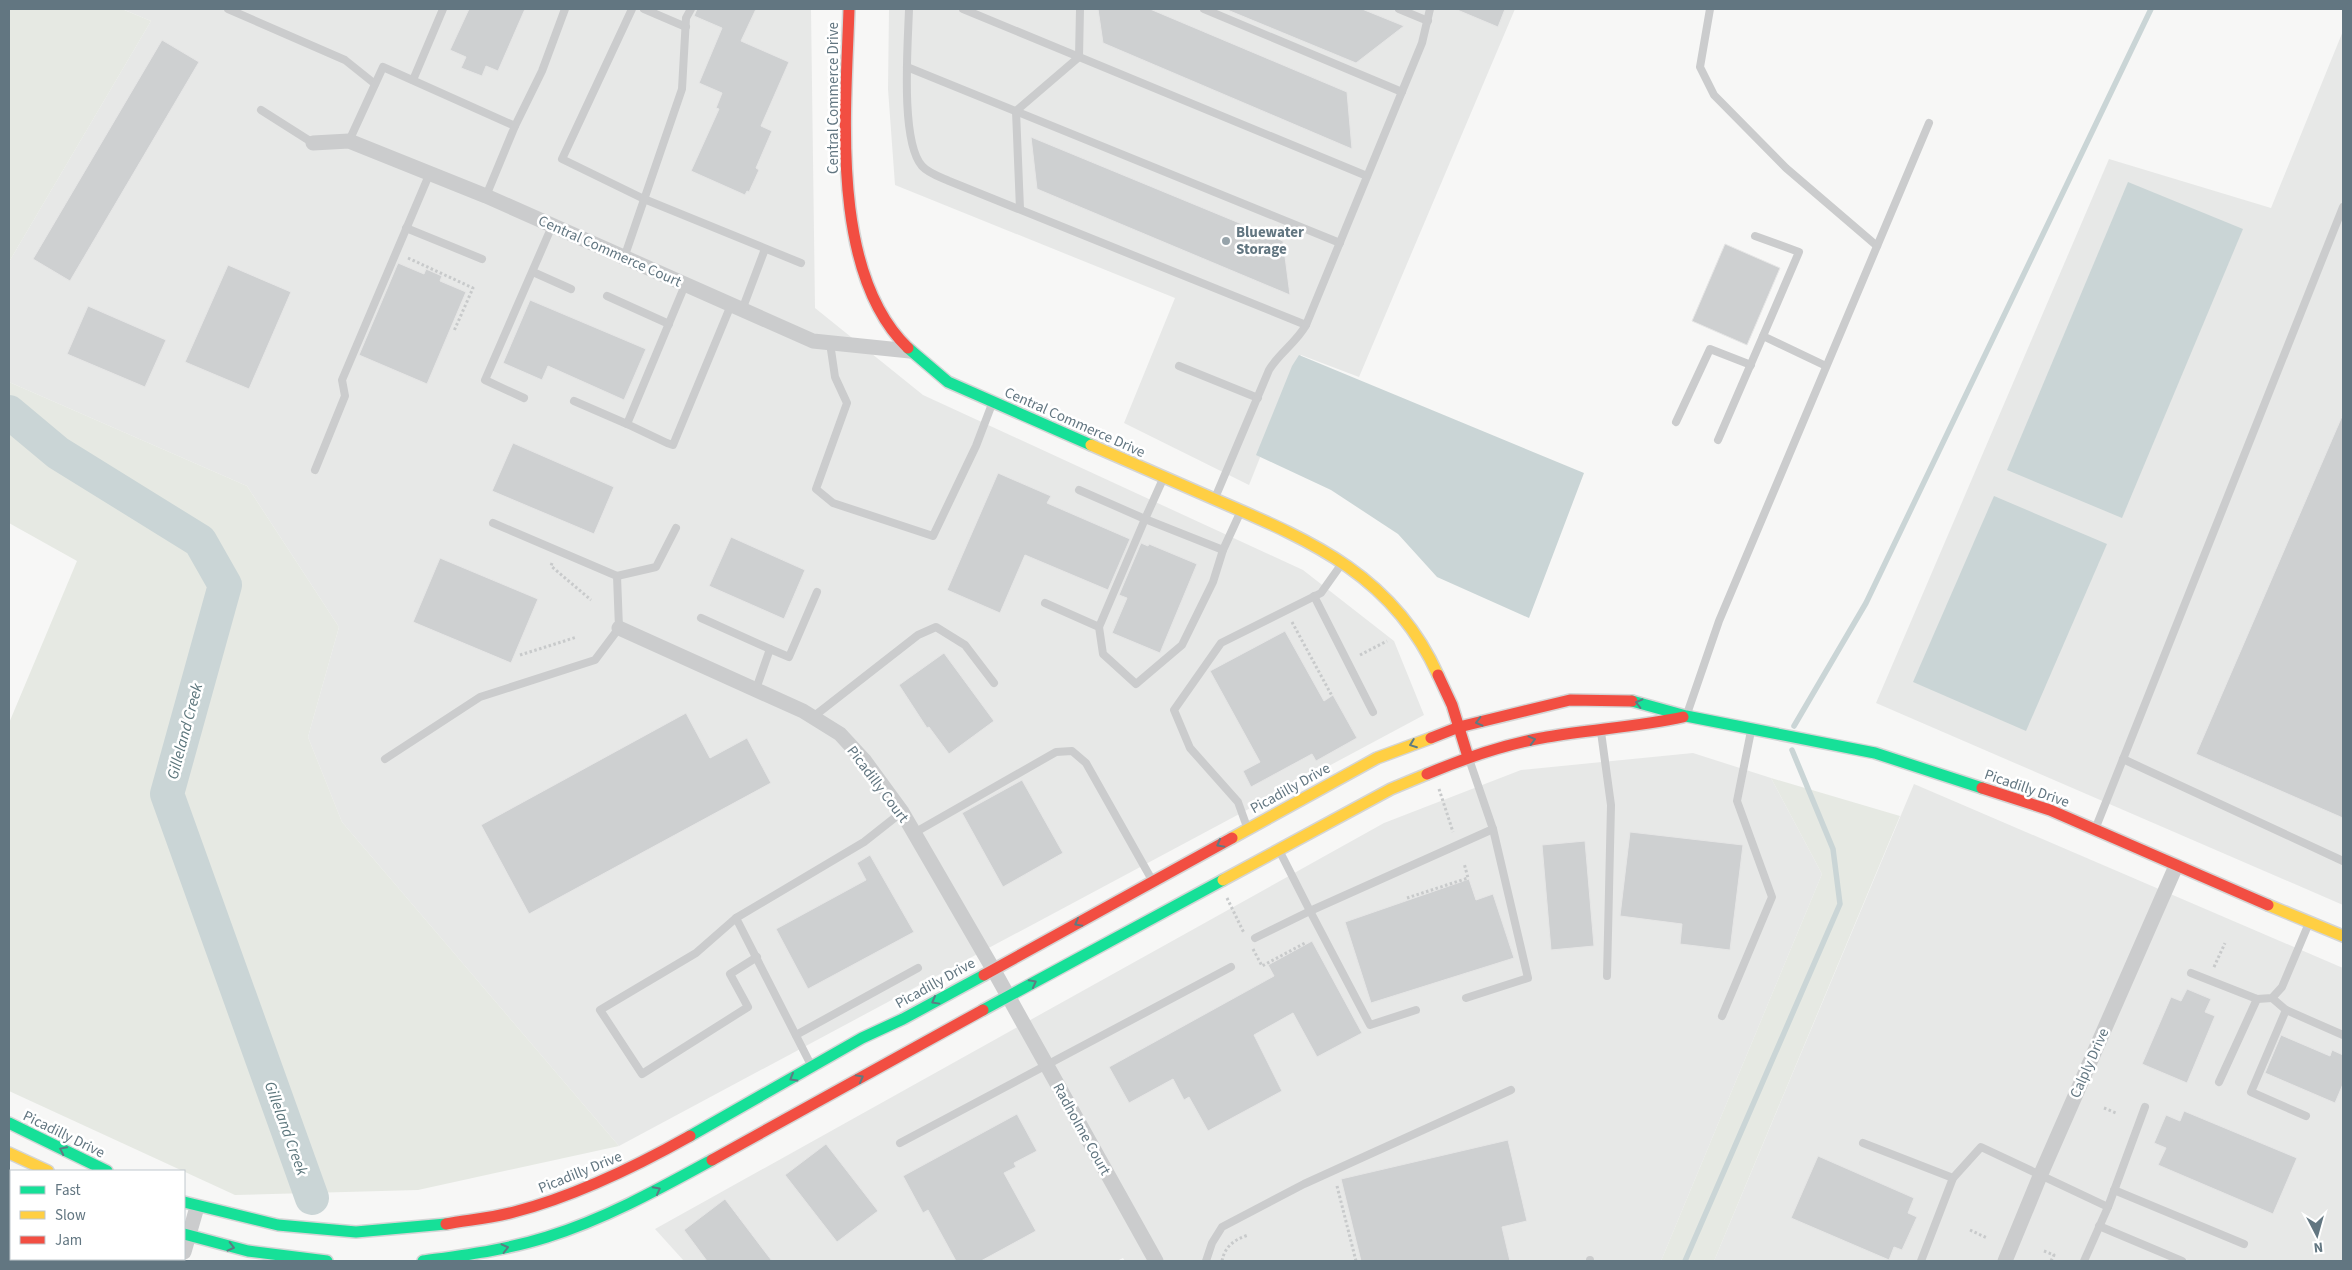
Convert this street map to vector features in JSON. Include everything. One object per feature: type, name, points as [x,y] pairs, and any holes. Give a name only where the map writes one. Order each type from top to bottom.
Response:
[{"type":"street","name":"Central Commerce Drive","points":[[849,9],[846,168],[857,252],[882,316],[910,351],[948,382],[1288,532],[1343,562],[1367,581],[1405,617],[1432,660],[1452,705],[1468,757]]},
{"type":"street","name":"Central Commerce Court","points":[[313,143],[349,141],[429,175],[486,196],[813,342],[910,351]]},
{"type":"street","name":"Picadilly Court","points":[[620,628],[756,689],[813,717],[840,734],[864,760],[902,812],[1008,996]]},
{"type":"street","name":"Picadilly Drive","points":[[190,1204],[278,1225],[356,1232],[432,1226],[514,1212],[574,1192],[646,1161],[812,1067],[1377,758],[1458,727],[1570,700],[1633,701],[1686,716],[1874,753],[2050,810],[2176,866],[2343,936]]},
{"type":"street","name":"Picadilly Drive","points":[[423,1261],[495,1250],[547,1237],[598,1218],[648,1195],[1008,996],[1391,789],[1468,757],[1546,736],[1643,726],[1686,716]]},
{"type":"street","name":"Calply Drive","points":[[2005,1261],[2040,1176],[2176,866]]},
{"type":"street","name":"Radholme Court","points":[[1008,996],[1156,1261]]},
{"type":"street","name":"Picadilly Drive","points":[[9,1123],[104,1170]]},
{"type":"street","points":[[9,1153],[46,1170]]},
{"type":"street","points":[[190,1204],[186,1235],[248,1251],[327,1261]]},
{"type":"lane","points":[[228,9],[345,60],[375,84]]},
{"type":"lane","points":[[413,80],[443,9]]},
{"type":"lane","points":[[486,196],[515,126],[542,71],[565,9]]},
{"type":"lane","points":[[632,9],[562,159],[644,199],[801,263]]},
{"type":"lane","points":[[644,9],[686,27]]},
{"type":"lane","points":[[624,258],[682,89],[686,27],[691,9]]},
{"type":"lane","points":[[909,9],[908,121],[912,145],[916,158],[922,167],[948,181],[1306,325]]},
{"type":"lane","points":[[963,9],[1367,176]]},
{"type":"lane","points":[[1016,111],[1080,57],[1080,9]]},
{"type":"lane","points":[[1204,9],[1402,92]]},
{"type":"lane","points":[[1399,9],[1428,21]]},
{"type":"lane","points":[[1214,499],[1273,364],[1297,340],[1306,325],[1422,43],[1430,9]]},
{"type":"lane","points":[[1710,9],[1700,67],[1714,95],[1786,168],[1877,246]]},
{"type":"lane","points":[[349,141],[383,67],[515,126]]},
{"type":"lane","points":[[907,67],[1340,242]]},
{"type":"lane","points":[[262,110],[313,143]]},
{"type":"lane","points":[[1016,111],[1020,210]]},
{"type":"lane","points":[[1686,716],[1719,621],[1929,122]]},
{"type":"lane","points":[[314,470],[345,396],[342,380],[429,175]]},
{"type":"lane","points":[[2095,829],[2343,207]]},
{"type":"lane","points":[[524,398],[485,380],[552,226]]},
{"type":"lane","points":[[406,228],[482,259]]},
{"type":"lane","points":[[1718,440],[1799,252],[1755,236]]},
{"type":"lane","points":[[574,400],[672,446],[766,248]]},
{"type":"lane","points":[[532,272],[571,289]]},
{"type":"lane","points":[[627,424],[685,284]]},
{"type":"lane","points":[[607,296],[668,324]]},
{"type":"lane","points":[[1763,336],[1826,366]]},
{"type":"lane","points":[[830,343],[835,377],[847,403],[816,489],[833,503],[933,536],[976,446],[993,402]]},
{"type":"lane","points":[[1676,422],[1710,349],[1751,364]]},
{"type":"lane","points":[[1179,366],[1258,398]]},
{"type":"lane","points":[[1164,477],[1144,519],[1099,627],[1103,654],[1136,684],[1182,645],[1213,582],[1223,550],[1241,511]]},
{"type":"lane","points":[[1079,490],[1144,519],[1223,550]]},
{"type":"lane","points":[[494,523],[618,576],[656,567],[676,528]]},
{"type":"lane","points":[[1248,829],[1238,802],[1190,748],[1174,710],[1221,643],[1321,593],[1343,562]]},
{"type":"lane","points":[[385,759],[480,697],[594,660],[620,628],[618,576]]},
{"type":"lane","points":[[701,618],[789,657],[817,592]]},
{"type":"lane","points":[[1314,596],[1373,712]]},
{"type":"lane","points":[[1044,603],[1099,627]]},
{"type":"lane","points":[[813,717],[918,635],[936,628],[965,645],[994,683]]},
{"type":"lane","points":[[756,689],[770,650]]},
{"type":"lane","points":[[1722,1016],[1772,897],[1737,801],[1751,729]]},
{"type":"lane","points":[[1601,730],[1612,805],[1607,976]]},
{"type":"lane","points":[[914,833],[1056,752],[1072,750],[1086,763],[1153,881]]},
{"type":"lane","points":[[1466,998],[1528,978],[1493,829],[1468,757]]},
{"type":"lane","points":[[2123,759],[2343,861]]},
{"type":"lane","points":[[756,957],[730,974],[748,1007],[642,1074],[600,1010],[696,953],[736,918],[864,842],[902,812]]},
{"type":"lane","points":[[1255,938],[1310,911],[1493,829]]},
{"type":"lane","points":[[1279,850],[1370,1025],[1416,1010]]},
{"type":"lane","points":[[736,918],[812,1067]]},
{"type":"lane","points":[[2191,973],[2257,999],[2272,998],[2282,987],[2310,921]]},
{"type":"lane","points":[[900,1144],[1231,967]]},
{"type":"lane","points":[[796,1035],[918,968]]},
{"type":"lane","points":[[2272,998],[2286,1010],[2343,1035]]},
{"type":"lane","points":[[2219,1082],[2257,999]]},
{"type":"lane","points":[[2286,1010],[2251,1092],[2306,1116]]},
{"type":"lane","points":[[1206,1261],[1212,1244],[1222,1227],[1304,1184],[1511,1090]]},
{"type":"lane","points":[[2084,1261],[2108,1207],[2145,1107]]},
{"type":"lane","points":[[1862,1143],[1953,1178]]},
{"type":"lane","points":[[1921,1261],[1953,1178],[1981,1148],[2108,1207]]},
{"type":"lane","points":[[2114,1190],[2244,1244]]},
{"type":"lane","points":[[2099,1226],[2182,1261]]},
{"type":"path","points":[[396,252],[473,288],[454,331]]},
{"type":"path","points":[[552,563],[551,566],[591,600]]},
{"type":"path","points":[[1286,626],[1293,622],[1332,696]]},
{"type":"path","points":[[520,654],[577,637]]},
{"type":"path","points":[[1360,656],[1387,640]]},
{"type":"path","points":[[1437,783],[1453,832]]},
{"type":"path","points":[[1407,898],[1468,878],[1464,863]]},
{"type":"path","points":[[2214,967],[2225,943]]},
{"type":"path","points":[[2104,1108],[2116,1113]]},
{"type":"path","points":[[1337,1186],[1356,1261]]},
{"type":"path","points":[[1970,1230],[1987,1238]]},
{"type":"path","points":[[1222,1261],[1229,1246],[1237,1239],[1248,1235]]},
{"type":"path","points":[[2044,1250],[2054,1255],[2052,1261]]},
{"type":"shaded area","points":[[9,9],[122,9],[151,21],[9,262]]},
{"type":"shaded area","points":[[122,9],[811,9],[815,308],[923,395],[1303,570],[1394,641],[1424,715],[619,1146],[342,822],[308,737],[339,627],[247,486],[9,382],[9,262],[151,21]]},
{"type":"shaded area","name":"Bluewater Storage","points":[[889,9],[1515,9],[1359,377],[1301,355],[1249,485],[1124,423],[1175,298],[895,185],[888,89]]},
{"type":"shaded area","points":[[2343,31],[2343,905],[1876,703],[2109,159],[2271,208]]},
{"type":"shaded area","points":[[2128,182],[2243,229],[2122,518],[2007,470]]},
{"type":"shaded area","points":[[1299,355],[1584,473],[1529,618],[1437,577],[1398,534],[1331,490],[1256,455],[1292,366]]},
{"type":"shaded area","points":[[9,382],[247,486],[339,627],[308,737],[342,822],[619,1146],[418,1190],[235,1195],[185,1172],[185,1170],[181,1170],[9,1091],[9,723],[77,561],[9,523]]},
{"type":"shaded area","points":[[1994,496],[2107,544],[2026,731],[1913,682]]},
{"type":"shaded area","points":[[1693,753],[1771,778],[1822,874],[1661,1261],[1125,1261],[1123,1258],[1117,1261],[684,1261],[655,1229],[1384,823],[1521,770]]},
{"type":"shaded area","points":[[1771,778],[1900,816],[1714,1261],[1661,1261],[1822,874]]},
{"type":"shaded area","points":[[1914,784],[2343,968],[2343,1261],[1714,1261]]},
{"type":"shaded area","points":[[9,1182],[10,1260],[134,1260],[134,1261],[9,1261]]},
{"type":"building","points":[[469,9],[525,9],[498,71],[486,66],[482,76],[461,68],[466,57],[450,50]]},
{"type":"building","points":[[697,9],[756,9],[741,41],[789,62],[761,126],[772,131],[756,168],[759,170],[749,192],[747,191],[745,195],[691,171],[719,109],[716,108],[722,93],[699,83],[722,28],[694,16]]},
{"type":"building","points":[[1098,9],[1150,9],[1347,92],[1352,149],[1103,43]]},
{"type":"building","points":[[1225,9],[1362,9],[1404,26],[1356,63]]},
{"type":"building","points":[[1455,9],[1505,9],[1498,27]]},
{"type":"building","points":[[162,40],[199,62],[70,281],[33,259]]},
{"type":"building","points":[[1031,137],[1283,241],[1290,295],[1037,189]]},
{"type":"building","points":[[1725,244],[1780,268],[1747,345],[1692,321]]},
{"type":"building","points":[[398,263],[424,274],[426,269],[442,276],[440,281],[466,292],[427,384],[359,355]]},
{"type":"building","points":[[228,265],[291,292],[249,389],[185,362]]},
{"type":"building","points":[[530,300],[646,349],[624,400],[548,366],[542,380],[503,363]]},
{"type":"building","points":[[88,306],[166,340],[145,387],[67,354]]},
{"type":"building","points":[[2343,414],[2343,818],[2196,754]]},
{"type":"building","points":[[513,443],[614,487],[594,534],[492,491]]},
{"type":"building","points":[[998,473],[1051,496],[1047,503],[1130,539],[1108,590],[1025,555],[1000,613],[947,590]]},
{"type":"building","points":[[731,537],[805,570],[784,619],[709,586]]},
{"type":"building","points":[[1141,543],[1148,546],[1149,544],[1197,564],[1160,653],[1112,633],[1127,598],[1119,595]]},
{"type":"building","points":[[440,558],[538,599],[511,663],[413,622]]},
{"type":"building","points":[[1285,631],[1324,701],[1333,695],[1357,738],[1316,761],[1312,754],[1251,787],[1243,771],[1260,762],[1210,671]]},
{"type":"building","points":[[944,653],[994,721],[949,754],[929,727],[927,728],[899,685]]},
{"type":"building","points":[[686,713],[710,758],[747,738],[771,783],[529,914],[481,825]]},
{"type":"building","points":[[1022,780],[1063,853],[1003,887],[962,813]]},
{"type":"building","points":[[1630,832],[1743,845],[1730,950],[1680,944],[1682,924],[1620,916]]},
{"type":"building","points":[[1585,841],[1594,946],[1551,950],[1542,845]]},
{"type":"building","points":[[870,855],[914,932],[808,989],[776,929],[866,880],[857,863]]},
{"type":"building","points":[[1469,879],[1476,900],[1493,894],[1514,958],[1371,1003],[1345,922]]},
{"type":"building","points":[[1312,941],[1362,1033],[1317,1057],[1293,1013],[1254,1035],[1282,1091],[1208,1131],[1189,1097],[1184,1100],[1173,1079],[1129,1103],[1109,1067],[1274,976],[1268,965]]},
{"type":"building","points":[[2187,989],[2211,999],[2205,1012],[2215,1016],[2187,1083],[2142,1064],[2171,997],[2181,1001]]},
{"type":"building","points":[[2281,1035],[2330,1056],[2332,1050],[2343,1055],[2343,1084],[2335,1103],[2265,1073]]},
{"type":"building","points":[[2184,1111],[2297,1158],[2273,1214],[2158,1165],[2166,1148],[2154,1143],[2166,1115],[2180,1121]]},
{"type":"building","points":[[1017,1114],[1037,1151],[1014,1163],[1016,1167],[1004,1173],[1036,1231],[981,1261],[956,1261],[928,1210],[923,1213],[903,1176]]},
{"type":"building","points":[[1508,1140],[1527,1221],[1502,1227],[1510,1261],[1361,1261],[1341,1179]]},
{"type":"building","points":[[826,1144],[878,1211],[837,1242],[785,1175]]},
{"type":"building","points":[[1818,1156],[1914,1198],[1908,1213],[1917,1217],[1902,1250],[1894,1247],[1889,1260],[1791,1218]]},
{"type":"building","points":[[725,1199],[772,1261],[707,1261],[684,1230]]},
{"type":"waterway","points":[[1794,726],[1866,603],[2151,9]]},
{"type":"waterway","name":"Gilleland Creek","points":[[9,412],[58,453],[200,541],[225,585],[167,794],[312,1198]]},
{"type":"waterway","points":[[1685,1261],[1840,904],[1833,849],[1792,750]]},
{"type":"traffic: fast","points":[[908,348],[948,382],[1091,445]]},
{"type":"traffic: fast","points":[[1632,701],[1686,716],[1875,753],[1982,788]]},
{"type":"traffic: fast","points":[[983,1010],[1223,880]]},
{"type":"traffic: fast","points":[[690,1136],[862,1038],[903,1019],[984,975]]},
{"type":"traffic: fast","points":[[9,1123],[105,1170]]},
{"type":"traffic: fast","points":[[423,1261],[501,1249],[532,1242],[569,1230],[631,1203],[712,1160]]},
{"type":"traffic: fast","points":[[185,1202],[278,1225],[356,1232],[446,1224]]},
{"type":"traffic: fast","points":[[185,1234],[248,1251],[327,1261]]},
{"type":"traffic: slow","points":[[1091,445],[1288,532],[1319,548],[1348,567],[1375,588],[1399,612],[1420,641],[1438,675]]},
{"type":"traffic: slow","points":[[1232,838],[1377,758],[1431,738]]},
{"type":"traffic: slow","points":[[1223,880],[1391,789],[1427,774]]},
{"type":"traffic: slow","points":[[2268,905],[2343,936]]},
{"type":"traffic: slow","points":[[9,1153],[46,1170]]},
{"type":"traffic: jam","points":[[849,9],[846,140],[848,188],[854,234],[865,277],[883,316],[908,348]]},
{"type":"traffic: jam","points":[[1438,675],[1452,705],[1468,757]]},
{"type":"traffic: jam","points":[[1431,738],[1459,727],[1570,700],[1632,701]]},
{"type":"traffic: jam","points":[[1427,774],[1456,762],[1516,743],[1564,734],[1683,717]]},
{"type":"traffic: jam","points":[[1982,788],[2050,810],[2268,905]]},
{"type":"traffic: jam","points":[[984,975],[1232,838]]},
{"type":"traffic: jam","points":[[712,1160],[983,1010]]},
{"type":"traffic: jam","points":[[446,1224],[506,1214],[560,1198],[605,1180],[690,1136]]},
{"type":"place","name":"Bluewater Storage","points":[[1226,241]]}]
